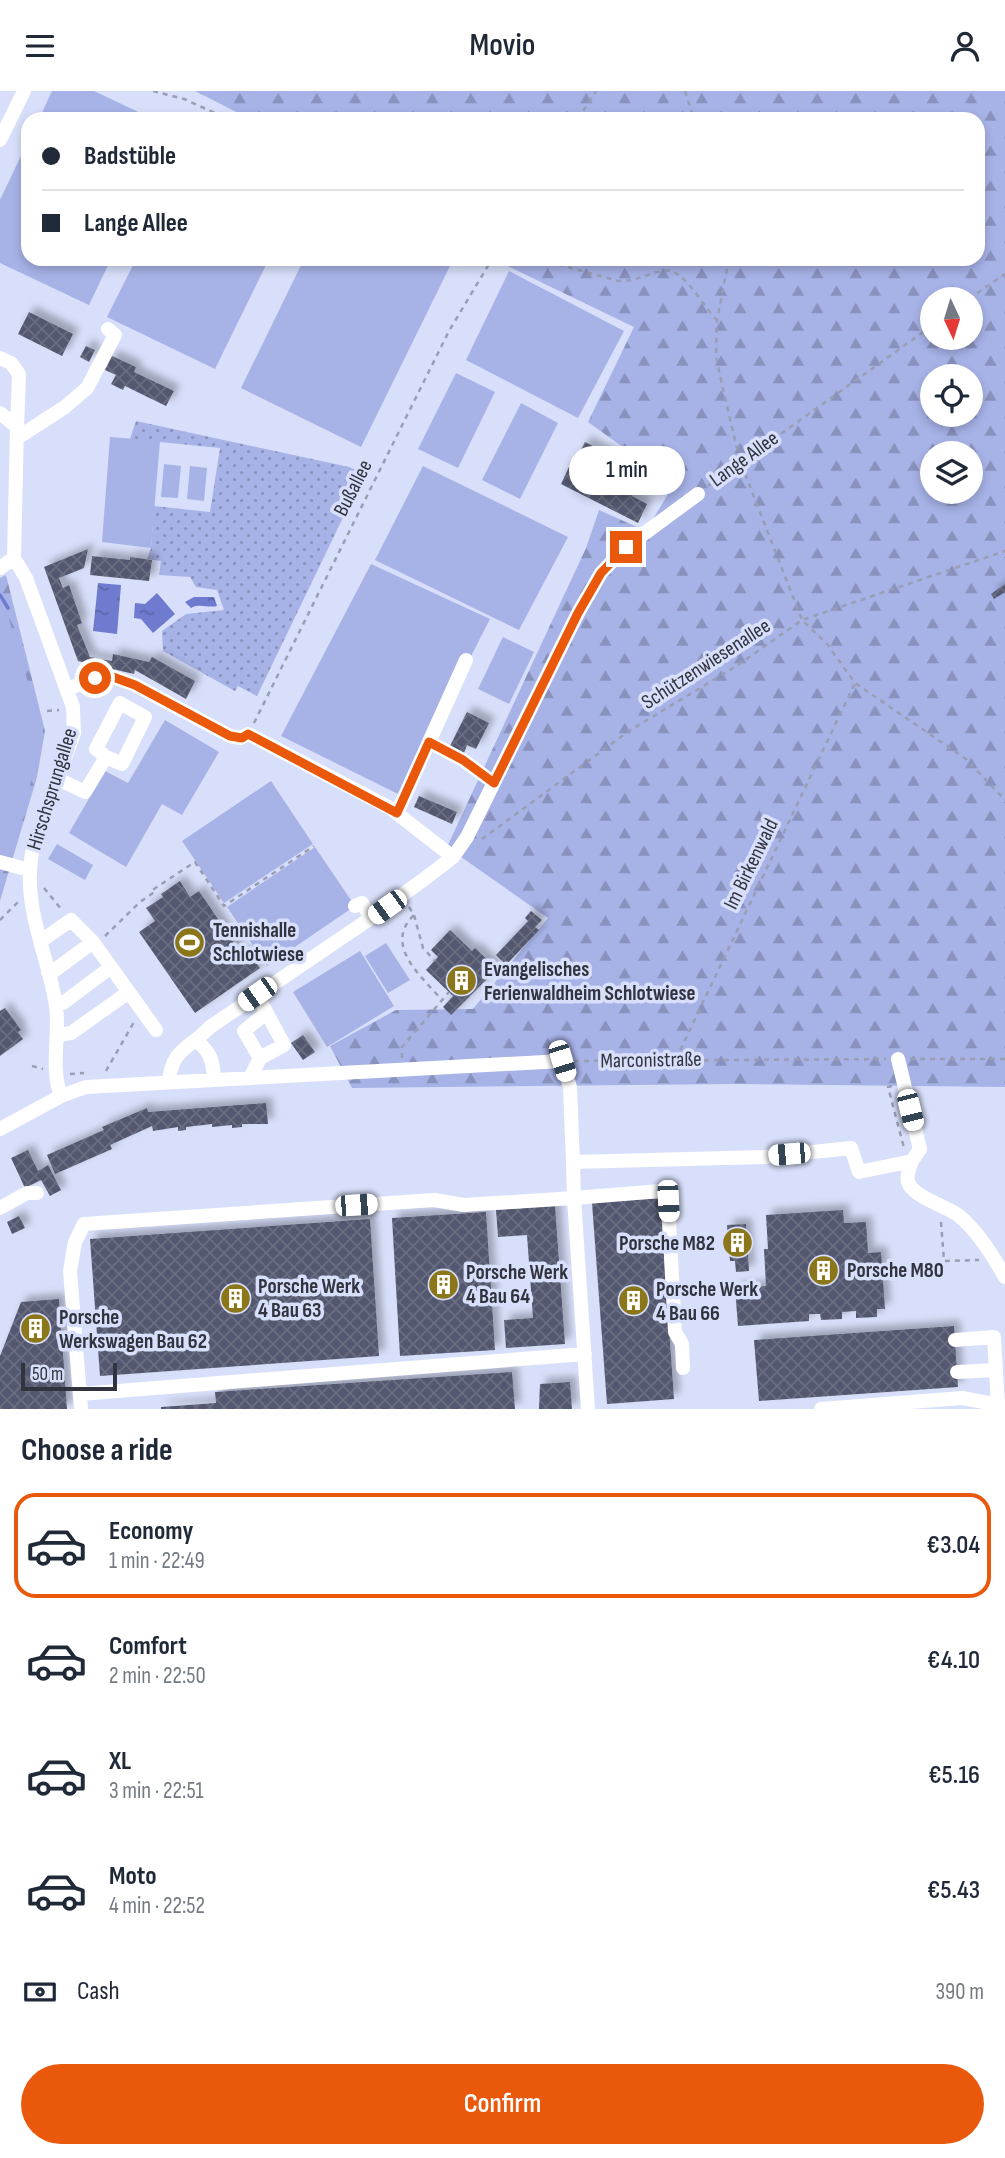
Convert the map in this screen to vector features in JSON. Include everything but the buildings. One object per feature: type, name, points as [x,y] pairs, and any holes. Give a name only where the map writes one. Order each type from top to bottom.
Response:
[{"type":"street","points":[[2,131],[24,91]]},
{"type":"street","points":[[0,413],[17,433],[65,407],[87,388],[115,335],[108,329]]},
{"type":"street","name":"Hirschsprungallee","points":[[0,358],[11,363],[19,373],[7,558],[26,578],[73,707],[74,733],[32,853],[29,870],[29,891],[56,1005],[56,1072],[61,1096]]},
{"type":"street","name":"Lange Allee","points":[[197,1041],[210,1027],[403,895],[453,857],[467,837],[578,613],[601,573],[626,547],[698,493]]},
{"type":"street","points":[[0,568],[7,558]]},
{"type":"street","points":[[397,813],[466,660]]},
{"type":"street","points":[[68,689],[95,678],[113,677],[135,685],[230,736],[242,738],[248,734],[397,813],[453,857]]},
{"type":"street","points":[[429,742],[463,760],[494,783]]},
{"type":"street","points":[[58,779],[85,792],[106,757]]},
{"type":"street","points":[[0,862],[29,870]]},
{"type":"street","points":[[355,906],[362,903],[370,918]]},
{"type":"street","points":[[41,941],[71,920],[95,944],[156,1030]]},
{"type":"street","points":[[48,972],[95,944]]},
{"type":"street","points":[[56,1005],[63,1003],[111,967]]},
{"type":"street","points":[[58,1035],[71,1033],[129,992]]},
{"type":"street","points":[[251,1076],[261,1058],[284,1045],[264,1009],[244,1031],[261,1058]]},
{"type":"street","points":[[169,1081],[170,1068],[177,1054],[197,1041],[209,1051],[214,1079]]},
{"type":"street","points":[[573,1162],[764,1157],[851,1147],[859,1172],[909,1161],[920,1149],[898,1059]]},
{"type":"street","points":[[0,1129],[61,1096],[86,1087],[562,1061],[570,1087],[574,1198],[588,1409]]},
{"type":"street","points":[[909,1161],[908,1183],[916,1192],[958,1215],[995,1259],[1005,1277]]},
{"type":"street","points":[[585,1355],[80,1402],[70,1271],[75,1243],[85,1224],[434,1200],[464,1205],[662,1191],[668,1201],[675,1332],[682,1344],[683,1368]]},
{"type":"street","points":[[0,1207],[27,1193],[37,1193]]},
{"type":"street","points":[[821,1409],[962,1398],[1002,1406],[994,1338],[955,1340]]},
{"type":"street","points":[[957,1372],[996,1370]]},
{"type":"path","points":[[153,91],[184,99],[213,112]]},
{"type":"path","points":[[582,112],[596,91]]},
{"type":"path","points":[[685,91],[692,112]]},
{"type":"path","name":"Bußallee","points":[[248,734],[449,331],[488,266]]},
{"type":"path","points":[[564,266],[629,282],[664,270],[673,271],[681,274],[707,310],[718,320]]},
{"type":"path","points":[[728,266],[718,320],[716,356],[740,461],[802,619],[827,644],[855,683],[966,758],[1005,800]]},
{"type":"path","points":[[984,289],[1005,274]]},
{"type":"path","name":"Lange Allee","points":[[698,493],[920,334]]},
{"type":"path","name":"Schützenwiesenallee","points":[[481,840],[629,731],[738,665],[802,619],[1005,551]]},
{"type":"path","name":"Im Birkenwald","points":[[676,1059],[855,683]]},
{"type":"path","points":[[95,944],[140,902],[156,891],[154,889],[195,862],[224,906],[314,846]]},
{"type":"path","points":[[0,920],[29,891],[42,886],[71,920]]},
{"type":"path","points":[[403,895],[414,915],[422,948],[435,961]]},
{"type":"path","points":[[414,915],[405,924],[401,938],[408,960],[442,1000]]},
{"type":"path","points":[[401,1068],[402,1047],[449,992]]},
{"type":"path","points":[[106,1071],[142,1008]]},
{"type":"path","name":"Marconistraße","points":[[562,1061],[1005,1059]]},
{"type":"path","points":[[888,1087],[909,1161]]},
{"type":"path","points":[[940,1205],[944,1261],[995,1259]]},
{"type":"green space","points":[[52,91],[94,91],[138,112],[42,112]]},
{"type":"green space","points":[[195,91],[1005,91],[1005,1087],[730,1084],[352,1088],[330,1046],[396,1010],[473,1009],[548,918],[447,847],[586,548],[599,510],[646,531],[674,484],[588,422],[634,327],[508,266],[985,266],[985,112],[236,112]]},
{"type":"green space","points":[[21,156],[21,266],[108,266],[89,305],[0,263],[0,200]]},
{"type":"green space","points":[[132,266],[266,266],[215,369],[107,317]]},
{"type":"green space","points":[[301,266],[450,266],[361,447],[241,388]]},
{"type":"green space","points":[[509,271],[624,331],[578,418],[466,360]]},
{"type":"green space","points":[[456,373],[495,392],[458,468],[418,449]]},
{"type":"green space","points":[[521,403],[558,423],[520,499],[482,480]]},
{"type":"green space","points":[[136,421],[349,467],[364,474],[257,696],[238,686],[235,691],[163,651],[162,631],[186,614],[224,610],[217,590],[196,587],[190,577],[159,575],[161,561],[147,559],[151,548],[154,506],[210,512],[220,448],[130,439]]},
{"type":"green space","points":[[110,437],[160,441],[151,548],[102,542]]},
{"type":"green space","points":[[164,464],[181,466],[178,498],[161,497]]},
{"type":"green space","points":[[190,466],[207,468],[204,501],[187,499]]},
{"type":"green space","points":[[423,466],[568,537],[519,630],[375,560]]},
{"type":"green space","points":[[371,564],[490,619],[400,795],[281,736]]},
{"type":"green space","points":[[6,575],[45,731],[37,777],[0,901],[0,578]]},
{"type":"green space","points":[[0,589],[43,732],[14,850],[0,844]]},
{"type":"green space","points":[[503,637],[534,652],[509,704],[478,689]]},
{"type":"green space","points":[[165,720],[219,752],[182,815],[162,804],[126,867],[69,833],[105,771],[128,783]]},
{"type":"green space","points":[[271,781],[313,844],[224,903],[182,841]]},
{"type":"green space","points":[[57,844],[93,865],[85,880],[48,859]]},
{"type":"green space","points":[[315,847],[355,906],[267,966],[227,907]]},
{"type":"green space","points":[[386,943],[410,980],[388,993],[365,956]]},
{"type":"green space","points":[[360,951],[394,1006],[327,1047],[293,992]]},
{"type":"water","points":[[98,583],[121,585],[117,634],[93,631]]},
{"type":"water","points":[[157,593],[175,614],[153,633],[141,619],[134,618],[135,603],[145,604]]},
{"type":"water","points":[[194,597],[214,597],[217,606],[191,608],[185,602]]},
{"type":"waterway","points":[[0,595],[8,608]]},
{"type":"place","name":"Tennishalle Schlotwiese","points":[[190,942]]},
{"type":"place","name":"Evangelisches Ferienwaldheim Schlotwiese","points":[[461,981]]},
{"type":"place","name":"Porsche M82","points":[[738,1243]]},
{"type":"place","name":"Porsche M80","points":[[824,1270]]},
{"type":"place","name":"Porsche Werk 4 Bau 64","points":[[443,1284]]},
{"type":"place","name":"Porsche Werk 4 Bau 63","points":[[235,1298]]},
{"type":"place","name":"Porsche Werk 4 Bau 66","points":[[633,1301]]},
{"type":"place","name":"Porsche Werkswagen Bau 62","points":[[36,1329]]},
{"type":"route","points":[[95,678],[113,677],[135,685],[230,736],[242,738],[248,734],[397,813],[429,742],[463,760],[494,783],[578,613],[601,573],[626,547]]}]
